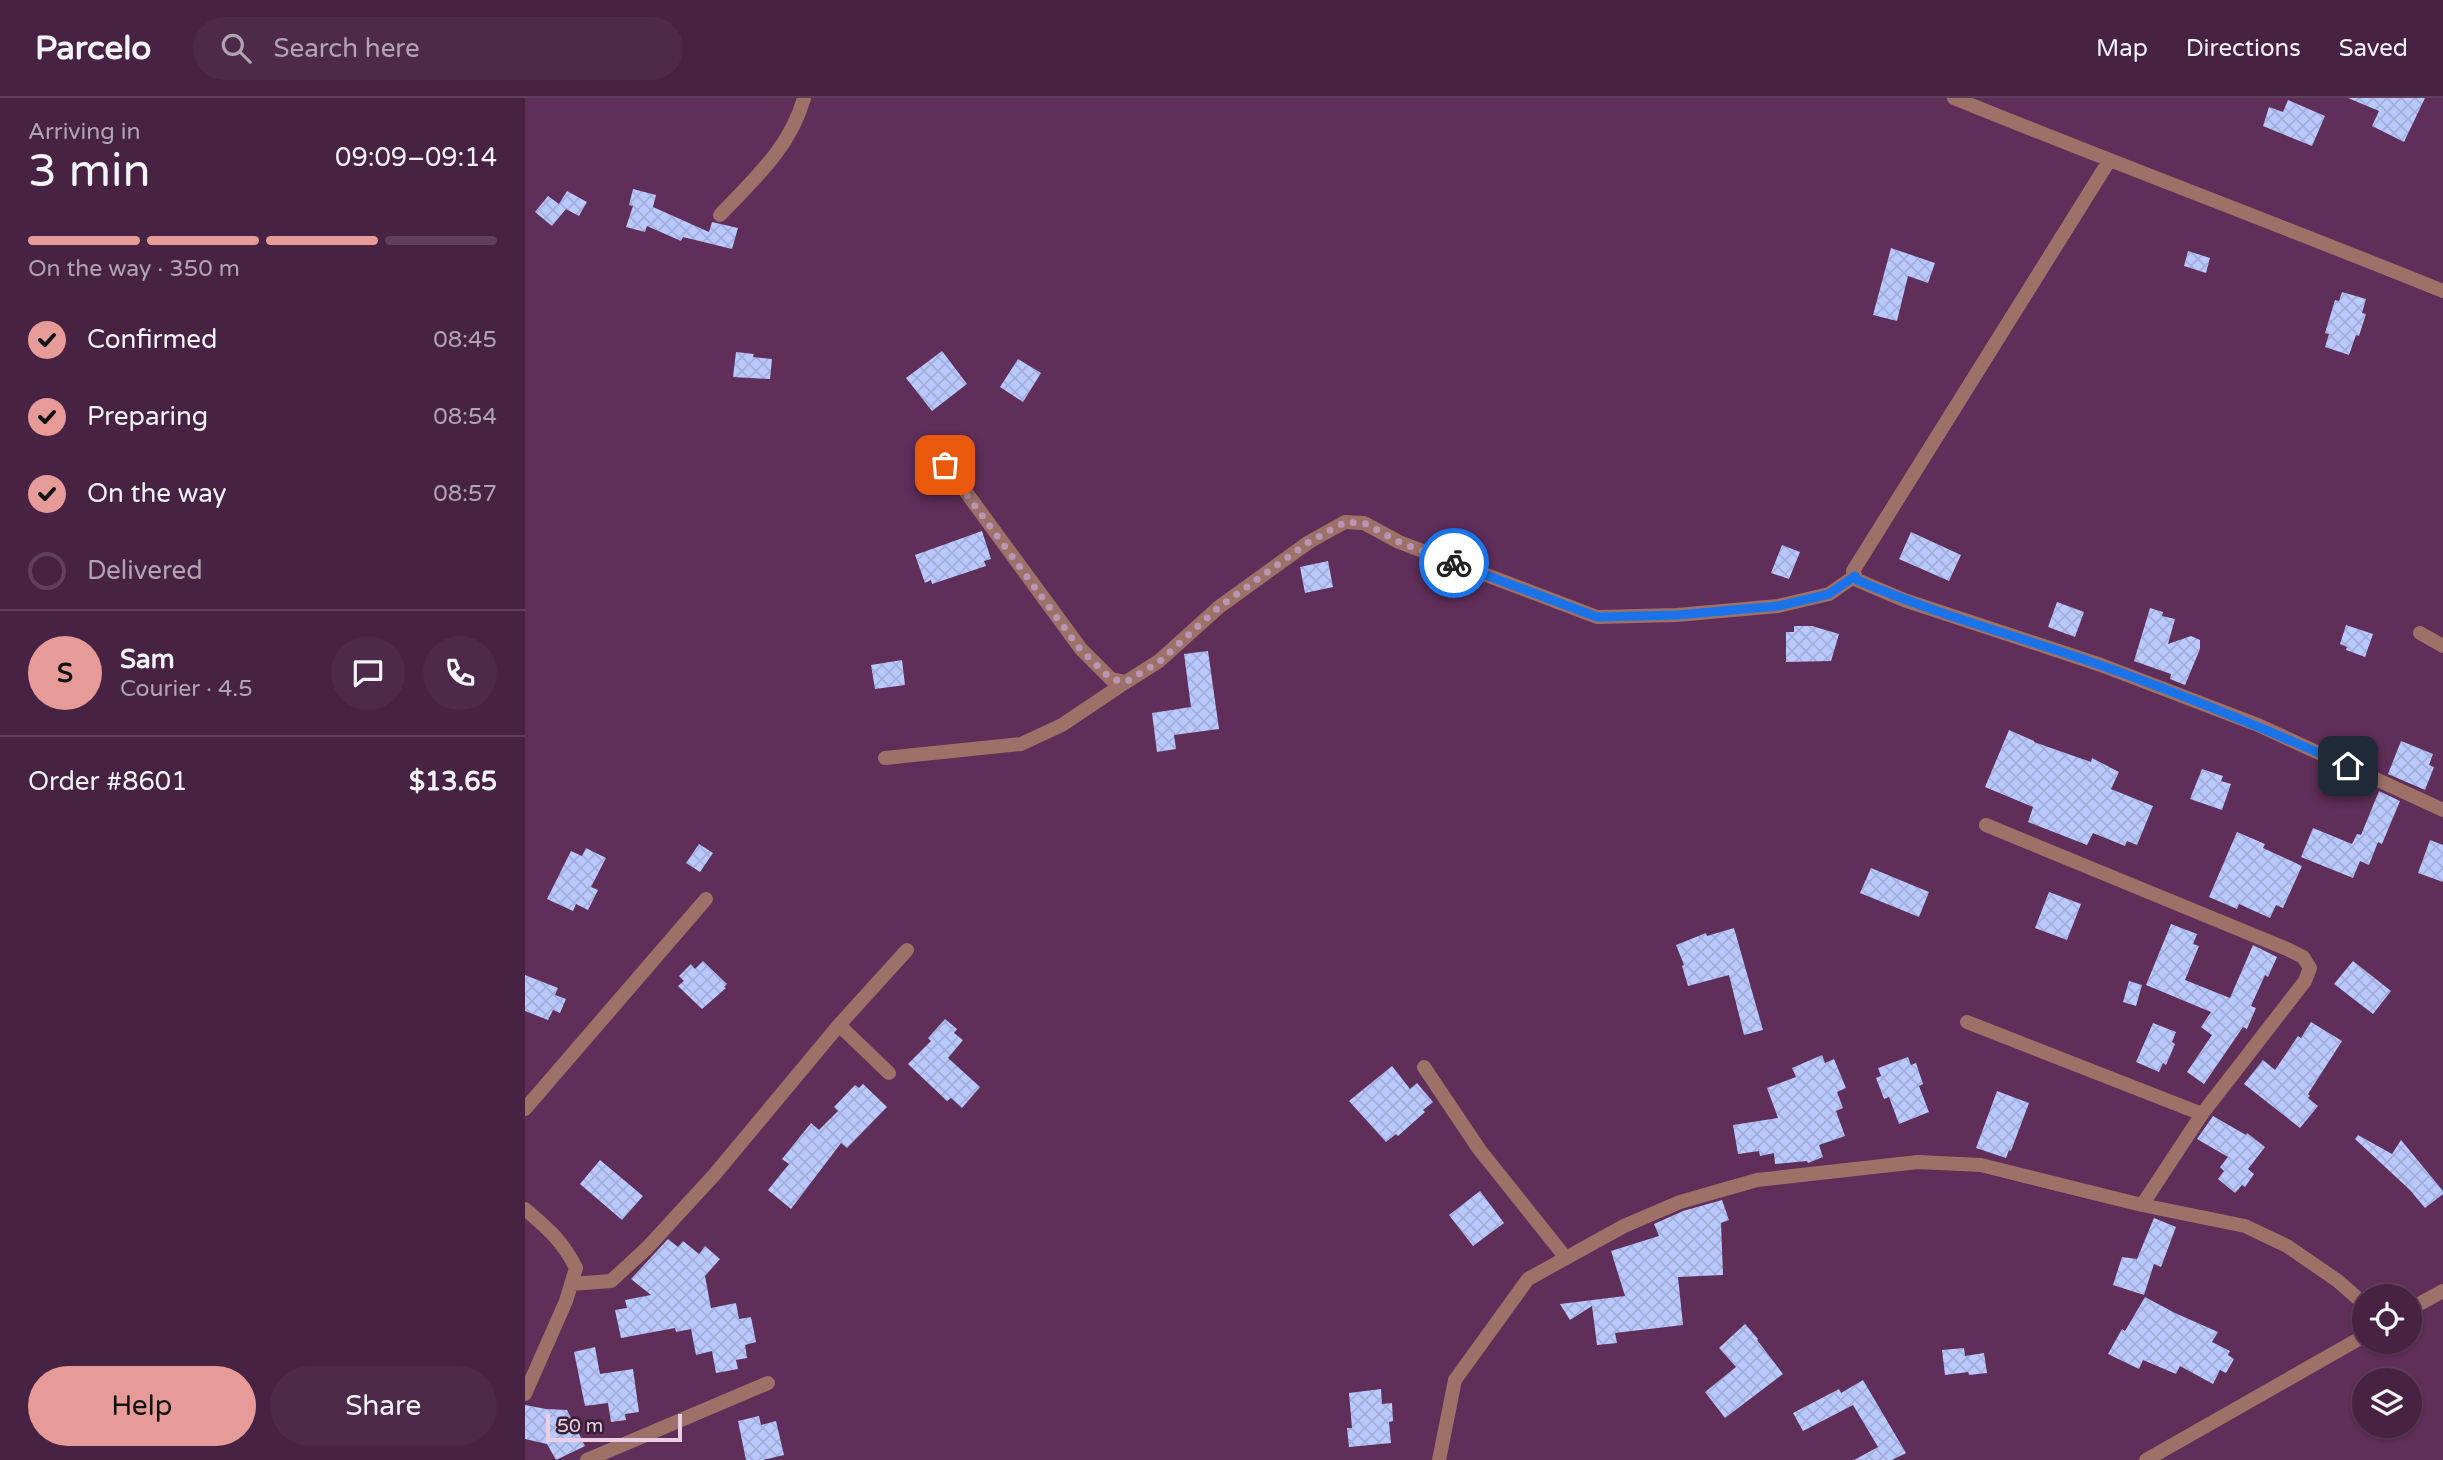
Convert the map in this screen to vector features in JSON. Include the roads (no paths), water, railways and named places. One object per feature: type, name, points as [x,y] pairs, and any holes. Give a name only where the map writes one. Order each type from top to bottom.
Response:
[{"type":"street","points":[[720,215],[770,164],[786,141],[804,98]]},
{"type":"street","points":[[1954,98],[2443,290]]},
{"type":"street","points":[[2109,161],[1853,571],[1857,580],[1904,600],[2101,665],[2258,725],[2443,810]]},
{"type":"street","points":[[930,443],[1080,649],[1111,679],[1126,682]]},
{"type":"street","points":[[885,758],[1021,744],[1062,725],[1159,662],[1219,607],[1309,542],[1345,522],[1364,523],[1399,542],[1597,617],[1677,615],[1778,606],[1829,594],[1855,576]]},
{"type":"street","points":[[2420,633],[2443,646]]},
{"type":"street","points":[[1986,825],[2304,957],[2310,968],[2305,981],[2202,1114],[2142,1205]]},
{"type":"street","points":[[525,1109],[706,900]]},
{"type":"street","points":[[571,1284],[611,1281],[647,1248],[715,1174],[839,1025],[907,950]]},
{"type":"street","points":[[1967,1022],[2202,1114]]},
{"type":"street","points":[[839,1025],[890,1073]]},
{"type":"street","points":[[1424,1068],[1479,1149],[1566,1258]]},
{"type":"street","points":[[1439,1460],[1455,1380],[1528,1279],[1624,1226],[1680,1202],[1745,1184],[1843,1169],[1918,1162],[1981,1165],[2142,1205],[2245,1226],[2287,1246],[2352,1293]]},
{"type":"street","points":[[525,1209],[550,1229],[566,1248],[576,1268],[566,1301],[525,1394]]},
{"type":"street","points":[[2422,1303],[2443,1292]]},
{"type":"street","points":[[2146,1460],[2352,1343]]},
{"type":"street","points":[[587,1460],[768,1383]]}]
